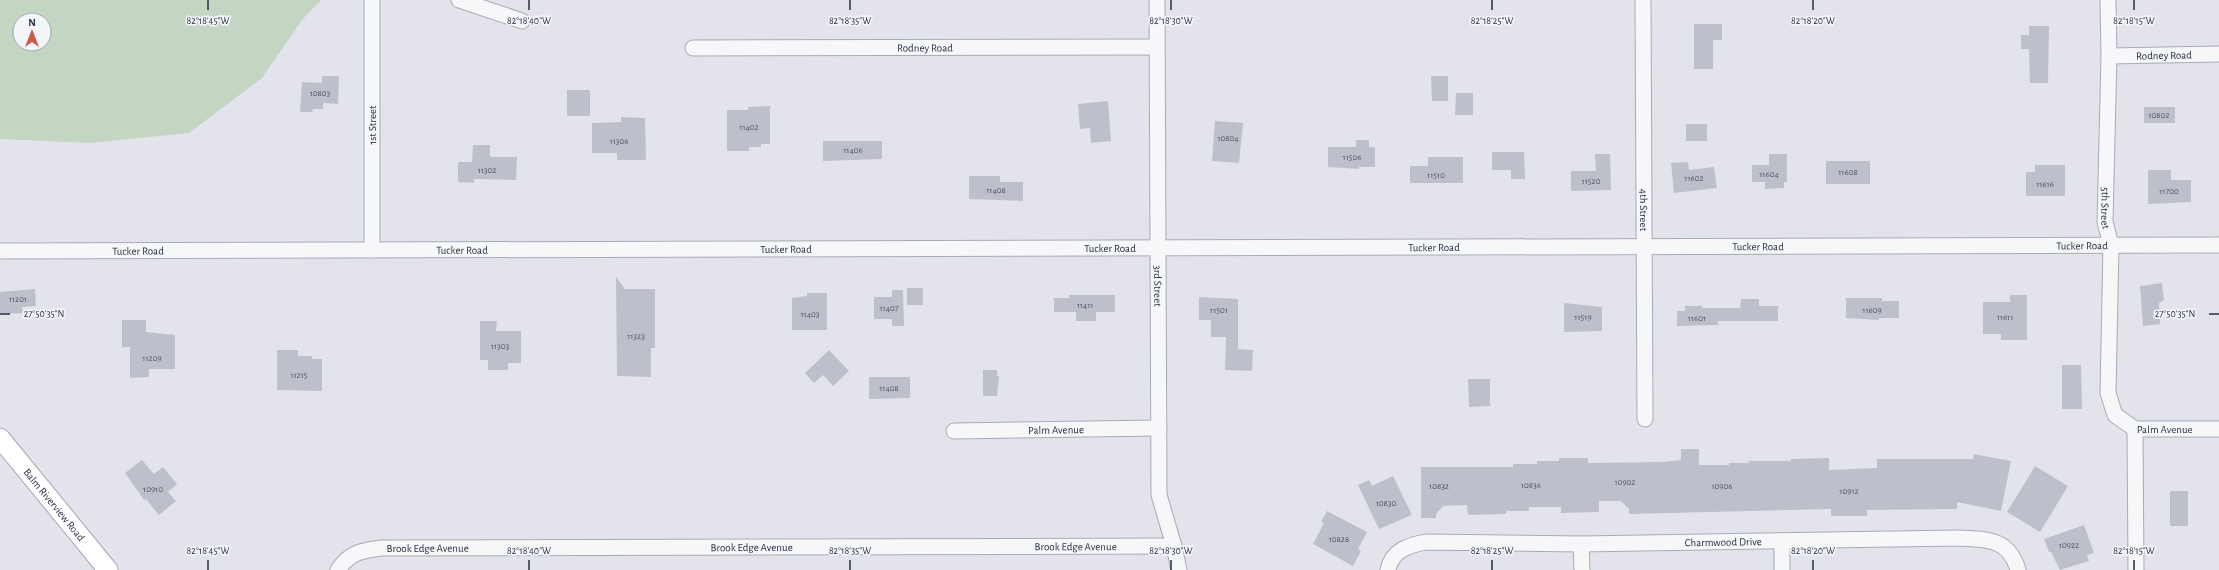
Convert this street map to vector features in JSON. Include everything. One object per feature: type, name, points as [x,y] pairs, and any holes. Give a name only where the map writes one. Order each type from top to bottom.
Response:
[{"type":"main road","name":"Balm Riverview Road","points":[[0,438],[108,570]]},
{"type":"street","name":"1st Street","points":[[372,0],[372,250]]},
{"type":"street","points":[[459,0],[522,21]]},
{"type":"street","name":"3rd Street","points":[[1157,0],[1159,495],[1174,546],[1179,570]]},
{"type":"street","name":"4th Street","points":[[1643,0],[1645,419]]},
{"type":"street","name":"5th Street","points":[[2108,0],[2109,56],[2104,222],[2110,245],[2108,393],[2115,415]]},
{"type":"street","name":"Rodney Road","points":[[693,48],[1156,47]]},
{"type":"street","name":"Rodney Road","points":[[2109,56],[2219,54]]},
{"type":"street","name":"Tucker Road","points":[[0,251],[1644,248],[2219,245]]},
{"type":"street","name":"Palm Avenue","points":[[2115,415],[2135,429],[2219,429]]},
{"type":"street","name":"Palm Avenue","points":[[954,431],[1159,428]]},
{"type":"street","points":[[2135,429],[2136,570]]},
{"type":"street","name":"Charmwood Drive","points":[[1388,570],[1392,558],[1401,550],[1426,542],[1581,544],[1983,539],[1998,543],[2010,552],[2018,570]]},
{"type":"street","points":[[1782,541],[1782,570]]},
{"type":"street","points":[[1581,544],[1582,570]]},
{"type":"street","name":"Brook Edge Avenue","points":[[338,570],[349,556],[362,550],[382,548],[1174,546]]},
{"type":"green space","points":[[0,0],[321,0],[302,20],[262,78],[189,133],[89,143],[0,139]]},
{"type":"building","points":[[1694,24],[1722,24],[1722,40],[1713,40],[1713,69],[1694,69]]},
{"type":"building","points":[[2029,26],[2049,26],[2048,83],[2030,83],[2029,49],[2021,49],[2021,35],[2029,35]]},
{"type":"building","points":[[322,76],[339,76],[338,104],[323,103],[323,109],[313,109],[312,112],[300,112],[302,82],[322,83]]},
{"type":"building","points":[[1431,76],[1448,76],[1448,101],[1432,101]]},
{"type":"building","points":[[567,90],[590,90],[590,116],[567,116]]},
{"type":"building","points":[[1456,93],[1473,93],[1473,115],[1455,115]]},
{"type":"building","points":[[1108,101],[1111,141],[1091,143],[1090,128],[1080,129],[1078,104]]},
{"type":"building","points":[[770,106],[770,144],[761,144],[761,147],[749,147],[749,151],[727,151],[727,110],[748,110],[748,107]]},
{"type":"building","points":[[2144,107],[2175,107],[2175,123],[2144,123]]},
{"type":"building","points":[[621,117],[645,118],[646,160],[617,160],[617,153],[592,153],[592,123],[621,122]]},
{"type":"building","points":[[1215,121],[1243,123],[1239,163],[1212,161]]},
{"type":"building","points":[[1686,124],[1707,124],[1707,141],[1686,141]]},
{"type":"building","points":[[1356,140],[1369,140],[1369,147],[1375,147],[1375,167],[1359,167],[1359,169],[1328,167],[1328,147],[1356,147]]},
{"type":"building","points":[[823,141],[882,141],[882,159],[823,161]]},
{"type":"building","points":[[473,145],[490,145],[490,157],[517,157],[516,180],[474,179],[474,183],[458,182],[458,162],[472,162]]},
{"type":"building","points":[[1492,152],[1524,152],[1525,179],[1511,179],[1511,170],[1492,170]]},
{"type":"building","points":[[1595,154],[1610,154],[1611,190],[1571,191],[1571,171],[1596,171]]},
{"type":"building","points":[[1769,154],[1787,154],[1787,182],[1784,182],[1784,188],[1765,189],[1765,182],[1752,182],[1752,165],[1769,165]]},
{"type":"building","points":[[1428,157],[1463,157],[1463,183],[1410,183],[1410,166],[1428,166]]},
{"type":"building","points":[[1826,161],[1870,161],[1870,184],[1826,184]]},
{"type":"building","points":[[1688,162],[1689,170],[1714,167],[1717,188],[1674,193],[1671,163]]},
{"type":"building","points":[[2035,165],[2065,165],[2065,196],[2026,196],[2026,172],[2035,172]]},
{"type":"building","points":[[2148,170],[2171,170],[2171,180],[2191,180],[2191,202],[2148,204]]},
{"type":"building","points":[[969,176],[1000,176],[1000,182],[1023,182],[1023,201],[969,199]]},
{"type":"building","points":[[616,277],[625,289],[655,289],[655,348],[651,348],[651,377],[617,376]]},
{"type":"building","points":[[2162,283],[2164,300],[2159,303],[2160,324],[2143,326],[2140,286]]},
{"type":"building","points":[[907,288],[923,288],[923,305],[907,305]]},
{"type":"building","points":[[35,289],[36,306],[22,307],[23,313],[0,314],[0,292]]},
{"type":"building","points":[[892,290],[903,290],[904,326],[892,326],[892,319],[874,319],[874,297],[892,297]]},
{"type":"building","points":[[807,293],[827,293],[827,330],[792,330],[792,298],[807,296]]},
{"type":"building","points":[[1069,295],[1115,295],[1115,312],[1096,312],[1096,321],[1076,321],[1076,312],[1054,312],[1054,298],[1069,298]]},
{"type":"building","points":[[2010,295],[2027,295],[2027,340],[2001,340],[2001,334],[1983,334],[1983,302],[2010,302]]},
{"type":"building","points":[[1199,297],[1238,299],[1238,349],[1253,350],[1252,371],[1225,370],[1226,337],[1211,337],[1211,320],[1199,320]]},
{"type":"building","points":[[1846,298],[1882,298],[1882,301],[1899,301],[1899,318],[1879,318],[1879,320],[1846,318]]},
{"type":"building","points":[[1741,299],[1759,299],[1759,306],[1778,306],[1778,321],[1718,321],[1718,325],[1677,326],[1677,311],[1685,311],[1685,306],[1702,306],[1702,308],[1740,308]]},
{"type":"building","points":[[1564,303],[1602,307],[1602,331],[1564,332]]},
{"type":"building","points":[[122,320],[146,320],[146,332],[175,335],[175,369],[149,369],[149,377],[130,378],[130,347],[122,347]]},
{"type":"building","points":[[480,321],[497,321],[496,331],[521,331],[521,363],[508,363],[508,370],[488,370],[488,360],[480,360]]},
{"type":"building","points":[[277,350],[298,350],[298,356],[312,356],[312,359],[322,359],[322,391],[277,390]]},
{"type":"building","points":[[829,350],[849,371],[833,386],[823,375],[814,383],[805,373]]},
{"type":"building","points":[[2062,365],[2081,365],[2082,409],[2062,409]]},
{"type":"building","points":[[983,370],[997,370],[997,376],[999,376],[997,396],[983,396]]},
{"type":"building","points":[[869,377],[910,377],[910,398],[869,399]]},
{"type":"building","points":[[1468,379],[1490,379],[1490,406],[1469,407]]},
{"type":"building","points":[[1681,449],[1699,449],[1699,465],[1729,465],[1729,463],[1749,463],[1749,461],[1791,461],[1791,459],[1829,458],[1829,470],[1877,468],[1877,459],[1973,459],[1974,454],[2011,461],[2001,511],[1957,502],[1957,509],[1867,510],[1867,516],[1831,516],[1831,509],[1629,514],[1629,509],[1621,501],[1599,501],[1599,512],[1561,513],[1561,507],[1529,507],[1529,511],[1506,511],[1506,514],[1468,515],[1467,505],[1443,506],[1436,514],[1436,518],[1421,518],[1421,467],[1513,467],[1513,464],[1537,464],[1537,461],[1559,461],[1559,458],[1588,458],[1588,463],[1661,462],[1681,460]]},
{"type":"building","points":[[142,460],[154,474],[163,467],[177,484],[168,492],[176,501],[159,515],[146,499],[144,500],[125,473]]},
{"type":"building","points":[[2035,466],[2068,486],[2040,532],[2007,512]]},
{"type":"building","points":[[1393,476],[1412,515],[1379,529],[1358,485],[1369,480],[1372,486]]},
{"type":"building","points":[[2170,491],[2188,491],[2188,526],[2170,526]]},
{"type":"building","points":[[1327,511],[1367,532],[1358,549],[1361,551],[1353,566],[1313,544],[1324,523],[1321,522]]},
{"type":"building","points":[[2084,525],[2094,553],[2087,555],[2089,561],[2060,570],[2051,552],[2049,552],[2044,539]]}]
